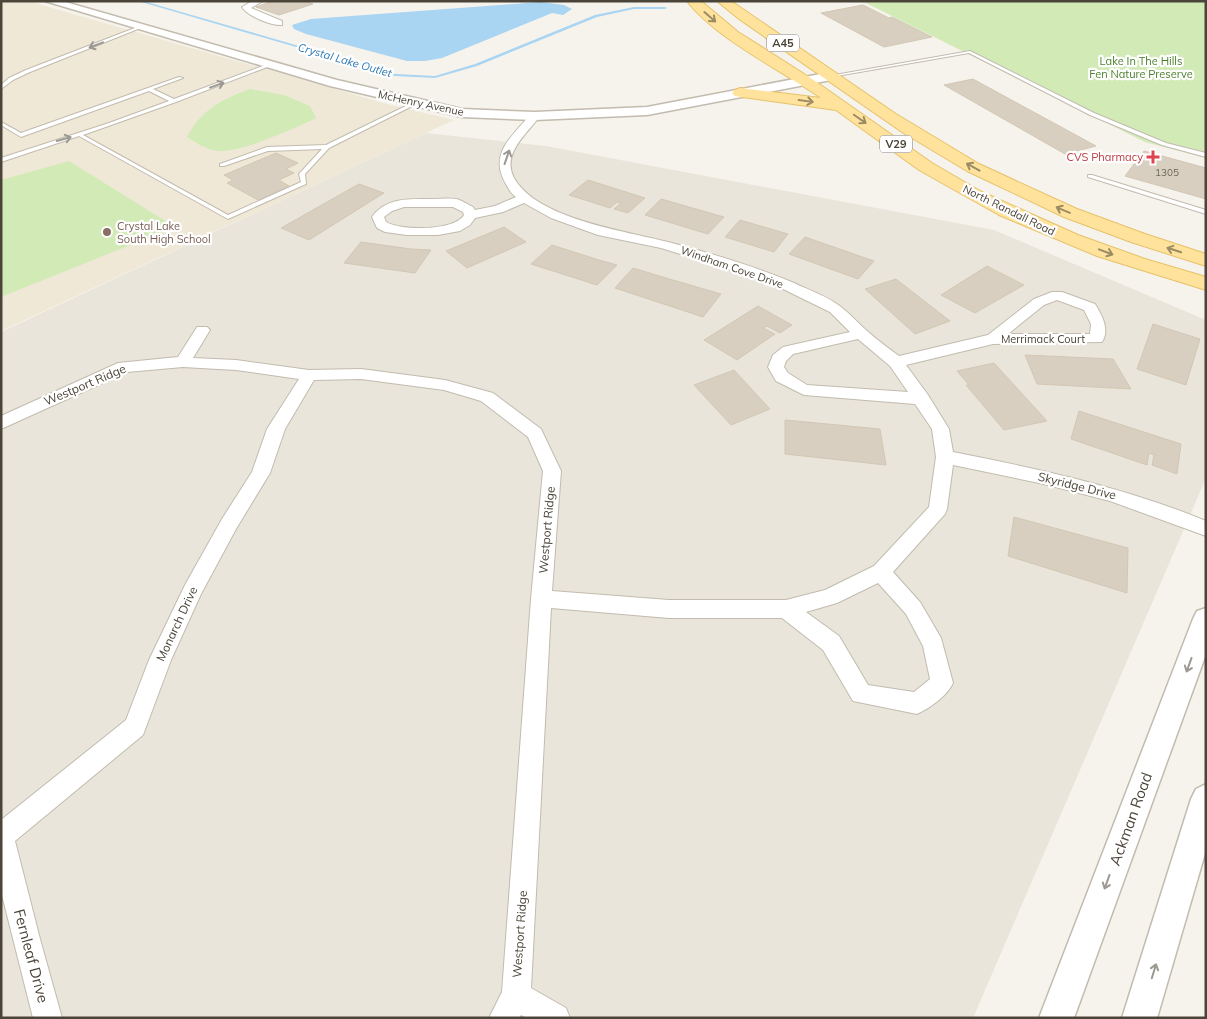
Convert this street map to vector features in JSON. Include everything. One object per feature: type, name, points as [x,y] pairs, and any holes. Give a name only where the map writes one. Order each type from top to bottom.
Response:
[{"type":"main road","name":"A45","points":[[693,1],[725,30],[806,81]]},
{"type":"main road","name":"A45","points":[[723,1],[831,76]]},
{"type":"main road","name":"North Randall Road","points":[[831,76],[942,150],[1016,190],[1089,220],[1206,260]]},
{"type":"main road","name":"North Randall Road","points":[[806,81],[942,177],[988,203],[1060,235],[1105,252],[1206,284]]},
{"type":"main road","points":[[740,93],[841,106]]},
{"type":"street","name":"McHenry Avenue","points":[[50,1],[334,83],[462,113],[534,116],[647,111],[831,76]]},
{"type":"street","points":[[259,1],[246,7],[248,10],[278,23]]},
{"type":"street","name":"Windham Cove Drive","points":[[534,116],[514,140],[506,155],[504,166],[507,176],[517,192],[524,198],[556,215],[603,232],[664,244],[744,269],[788,286],[835,309],[861,334],[896,362],[940,429],[945,457],[938,509],[913,540],[881,572],[830,597],[786,609],[669,610],[541,599]]},
{"type":"street","points":[[470,215],[500,209],[524,198]]},
{"type":"street","points":[[409,202],[455,203],[469,210],[470,215],[468,221],[461,226],[441,231],[392,230],[379,223],[378,217],[389,207],[409,202]]},
{"type":"street","name":"Merrimack Court","points":[[896,362],[993,339],[1097,339],[1098,324],[1090,307],[1057,296],[1039,302],[993,339]]},
{"type":"street","points":[[183,362],[202,330]]},
{"type":"street","points":[[861,334],[788,350],[779,359],[776,367],[782,377],[804,390],[922,399]]},
{"type":"street","name":"Westport Ridge","points":[[1,424],[48,400],[124,367],[183,362],[236,365],[309,375],[361,374],[445,385],[487,397],[535,434],[552,471],[509,1007],[556,1018]]},
{"type":"street","name":"Monarch Drive","points":[[2,835],[134,727],[160,660],[192,591],[229,524],[261,473],[276,429],[309,375]]},
{"type":"street","name":"Skyridge Drive","points":[[945,457],[1081,486],[1141,503],[1206,529]]},
{"type":"street","points":[[786,609],[831,643],[861,694],[917,703],[942,684],[933,645],[913,608],[881,572]]},
{"type":"street","name":"Ackman Road","points":[[1056,1018],[1206,619]]},
{"type":"street","points":[[1139,1018],[1206,799]]},
{"type":"street","name":"Fernleaf Drive","points":[[2,835],[26,939],[48,1018]]},
{"type":"lane","points":[[1,88],[11,79],[28,71],[141,27]]},
{"type":"lane","points":[[831,76],[970,52],[1092,114],[1164,144],[1206,155]]},
{"type":"lane","points":[[1,160],[80,135],[273,64]]},
{"type":"lane","points":[[21,135],[181,78]]},
{"type":"lane","points":[[149,89],[174,101]]},
{"type":"lane","points":[[222,165],[267,148],[326,146],[416,103]]},
{"type":"lane","points":[[1,123],[27,139]]},
{"type":"lane","points":[[80,135],[228,217],[304,183],[302,174],[326,146]]},
{"type":"lane","points":[[34,143],[40,147]]},
{"type":"lane","points":[[1090,176],[1206,212]]},
{"type":"shaded area","name":"Crystal Lake South High School","points":[[1,1],[28,1],[387,104],[454,120],[1,331]]},
{"type":"shaded area","points":[[426,133],[546,146],[994,230],[1206,320],[1206,478],[973,1018],[1,1018],[1,332]]},
{"type":"green space","name":"Lake In The Hills Fen Nature Preserve","points":[[862,1],[1206,1],[1206,158],[1145,142]]},
{"type":"green space","points":[[250,89],[284,95],[310,106],[316,118],[249,146],[222,151],[212,150],[187,137],[199,120],[213,107],[221,101]]},
{"type":"green space","points":[[69,161],[175,227],[1,297],[1,180]]},
{"type":"water","points":[[541,2],[564,5],[572,9],[563,15],[552,13],[442,58],[425,61],[407,61],[306,34],[294,29],[292,25],[311,19]]},
{"type":"building","points":[[273,1],[305,1],[313,4],[279,15],[256,7]]},
{"type":"building","points":[[863,5],[932,37],[884,47],[821,13]]},
{"type":"building","points":[[973,79],[1096,146],[1065,154],[944,85]]},
{"type":"building","name":"CVS Pharmacy","points":[[1144,151],[1206,168],[1206,199],[1125,176]]},
{"type":"building","points":[[276,153],[298,163],[286,169],[294,173],[279,180],[289,186],[258,200],[227,183],[233,180],[224,175]]},
{"type":"building","points":[[588,180],[645,198],[628,213],[614,209],[621,203],[617,202],[610,208],[569,195]]},
{"type":"building","points":[[359,184],[384,193],[309,240],[281,228]]},
{"type":"building","points":[[661,199],[724,217],[708,234],[645,215]]},
{"type":"building","points":[[740,220],[788,234],[774,252],[725,237]]},
{"type":"building","points":[[504,227],[526,242],[467,268],[446,251]]},
{"type":"building","points":[[805,237],[874,261],[858,279],[789,254]]},
{"type":"building","points":[[361,242],[431,250],[415,273],[344,263]]},
{"type":"building","points":[[552,245],[617,265],[597,285],[531,264]]},
{"type":"building","points":[[987,266],[1024,285],[975,313],[941,295]]},
{"type":"building","points":[[633,268],[721,294],[703,317],[615,288]]},
{"type":"building","points":[[896,279],[950,321],[915,334],[865,289]]},
{"type":"building","points":[[758,306],[792,325],[780,333],[767,326],[763,328],[775,334],[737,360],[704,340]]},
{"type":"building","points":[[1153,324],[1200,339],[1186,385],[1137,369]]},
{"type":"building","points":[[1025,355],[1113,359],[1131,389],[1037,384]]},
{"type":"building","points":[[994,363],[1047,421],[1004,430],[966,385],[969,385],[957,371]]},
{"type":"building","points":[[734,370],[770,409],[731,425],[694,385]]},
{"type":"building","points":[[1079,411],[1181,444],[1177,474],[1152,465],[1154,455],[1149,453],[1147,465],[1071,439]]},
{"type":"building","points":[[785,420],[880,429],[886,465],[785,454]]},
{"type":"building","points":[[1014,517],[1128,548],[1127,593],[1008,556]]},
{"type":"waterway","name":"Crystal Lake Outlet","points":[[139,1],[396,75],[435,77],[476,65],[596,16],[634,8],[665,8]]},
{"type":"place","name":"CVS Pharmacy","points":[[1153,157]]},
{"type":"place","name":"Crystal Lake South High School","points":[[107,232]]}]
